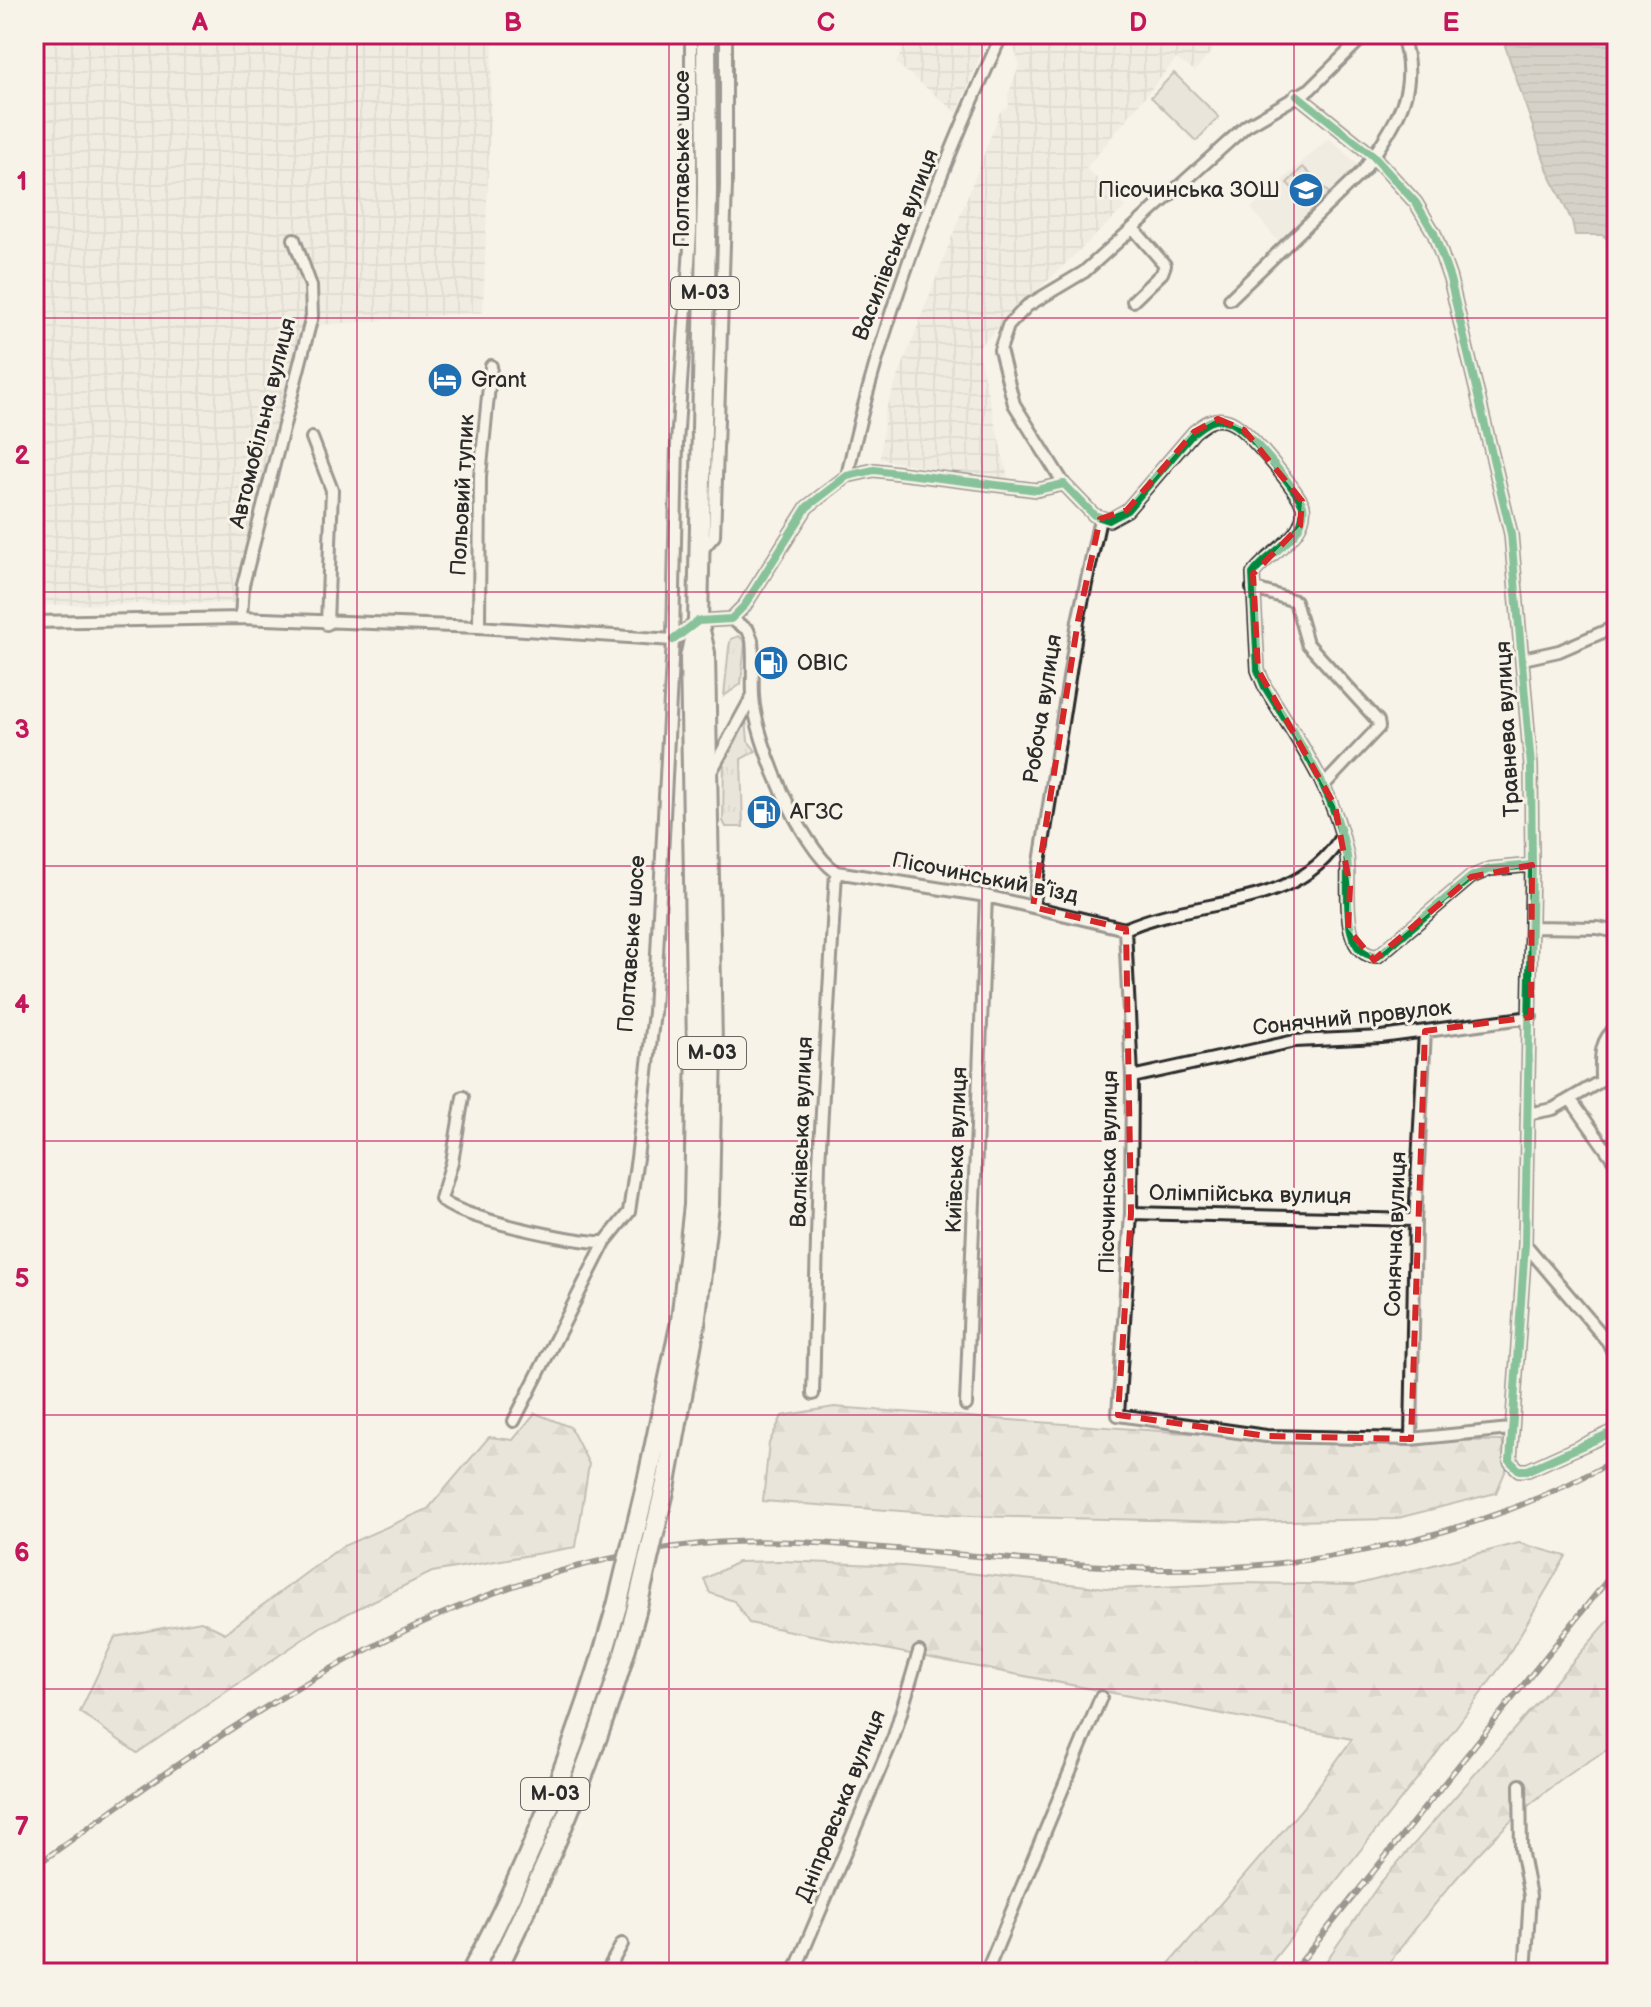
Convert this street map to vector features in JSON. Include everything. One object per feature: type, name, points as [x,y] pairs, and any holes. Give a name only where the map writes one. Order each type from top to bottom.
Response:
[{"type":"highway","name":"Полтавське шосе","points":[[698,621],[707,189],[706,34]]},
{"type":"highway","name":"М-03","points":[[495,1973],[566,1824],[616,1689],[627,1609],[695,1325],[709,1204],[712,1046],[705,653],[698,621]]},
{"type":"highway","name":"М-03","points":[[657,1483],[681,1321],[694,1205],[697,1046],[690,658],[698,621]]},
{"type":"highway","name":"М-03","points":[[471,1973],[547,1815],[595,1683],[627,1609]]},
{"type":"street","name":"Полтавське шосе","points":[[514,1421],[605,1242],[629,1212],[654,1012],[673,640],[677,444],[691,232],[691,34]]},
{"type":"street","points":[[699,553],[714,536],[726,185],[726,34]]},
{"type":"street","name":"Василівська вулиця","points":[[847,476],[872,364],[888,315],[1002,34]]},
{"type":"street","points":[[1366,34],[1323,77],[1246,126],[1084,272],[1027,306],[1001,338],[1000,350],[1014,404],[1064,484],[1100,519],[1112,519],[1127,510],[1194,432],[1205,423],[1218,419],[1244,430],[1303,505],[1300,526],[1253,574],[1258,670],[1265,687],[1325,784],[1342,835],[1350,887],[1348,929],[1375,957],[1471,877],[1490,869],[1532,865]]},
{"type":"street","points":[[1230,299],[1364,170],[1410,86],[1410,65],[1401,34]]},
{"type":"street","name":"Травнева вулиця","points":[[1297,95],[1373,156],[1429,222],[1450,279],[1511,534],[1531,769],[1532,927],[1525,1244],[1510,1461],[1524,1470],[1617,1430]]},
{"type":"street","points":[[1133,228],[1165,265],[1162,273],[1133,301]]},
{"type":"street","name":"Автомобільна вулиця","points":[[241,618],[243,585],[312,316],[311,286],[294,239]]},
{"type":"street","name":"Польовий тупик","points":[[479,627],[480,476],[491,366]]},
{"type":"street","points":[[312,438],[332,490],[327,624]]},
{"type":"street","points":[[731,619],[745,605],[807,507],[847,476],[874,470],[1037,490],[1064,484]]},
{"type":"street","name":"Робоча вулиця","points":[[1033,907],[1078,621],[1100,519]]},
{"type":"street","points":[[1252,588],[1295,601],[1307,643],[1378,721],[1379,727],[1325,784]]},
{"type":"street","points":[[34,622],[241,618],[327,624],[479,627],[673,640],[698,621],[731,619],[748,630],[752,640],[753,695],[757,716],[789,806],[816,854],[836,872]]},
{"type":"street","points":[[1523,659],[1559,651],[1617,626]]},
{"type":"street","points":[[708,780],[724,743],[753,695]]},
{"type":"street","points":[[1125,929],[1162,916],[1269,893],[1305,875],[1328,854],[1342,835]]},
{"type":"street","name":"Пісочинський в’їзд","points":[[836,872],[986,896],[1125,929]]},
{"type":"street","name":"Валківська вулиця","points":[[813,1394],[819,1163],[836,872]]},
{"type":"street","name":"Київська вулиця","points":[[966,1405],[986,896]]},
{"type":"street","points":[[1532,927],[1598,928],[1617,932]]},
{"type":"street","name":"Пісочинська вулиця","points":[[1125,929],[1132,1077],[1131,1213],[1118,1415],[1266,1436],[1411,1439]]},
{"type":"street","name":"Сонячний провулок","points":[[1132,1077],[1271,1044],[1425,1031],[1531,1017]]},
{"type":"street","points":[[1527,1114],[1547,1111],[1601,1081],[1602,1047],[1606,1037],[1617,1027]]},
{"type":"street","name":"Сонячна вулиця","points":[[1411,1439],[1415,1220],[1425,1031]]},
{"type":"street","points":[[463,1097],[452,1162],[442,1192],[441,1199],[447,1207],[482,1220],[580,1242],[605,1242]]},
{"type":"street","points":[[1571,1100],[1617,1165]]},
{"type":"street","name":"Олімпійська вулиця","points":[[1131,1213],[1415,1220]]},
{"type":"street","points":[[1525,1244],[1608,1342],[1617,1360]]},
{"type":"street","points":[[1411,1439],[1510,1429]]},
{"type":"street","name":"Дніпровська вулиця","points":[[794,1973],[894,1736],[919,1652]]},
{"type":"street","points":[[986,1973],[1101,1697]]},
{"type":"street","points":[[1520,1785],[1521,1849],[1530,1896],[1525,1973]]},
{"type":"street","points":[[606,1973],[622,1944]]},
{"type":"highlighted area","points":[[1218,419],[1244,430],[1302,501],[1300,526],[1253,574],[1258,670],[1335,806],[1350,887],[1348,929],[1374,960],[1471,877],[1532,865],[1531,1017],[1425,1031],[1411,1439],[1266,1436],[1118,1415],[1131,1213],[1126,929],[1033,907],[1078,621],[1100,519],[1127,510],[1194,432]]},
{"type":"shaded area","points":[[34,34],[493,34],[483,312],[319,325],[234,603],[34,605]]},
{"type":"shaded area","points":[[882,34],[989,34],[957,113],[896,63],[903,50]]},
{"type":"shaded area","points":[[1019,34],[1226,34],[1195,71],[1176,59],[1086,168],[1125,207],[977,348],[1009,482],[880,459],[885,411],[1000,112],[1009,106],[1008,95],[1020,64],[1013,46]]},
{"type":"shaded area","points":[[1501,34],[1617,34],[1617,245],[1602,235],[1575,235],[1572,221],[1548,171]]},
{"type":"shaded area","name":"Пісочинська ЗОШ","points":[[1329,138],[1360,167],[1359,171],[1282,246],[1251,208]]},
{"type":"green space","points":[[1174,73],[1219,117],[1196,141],[1151,97]]},
{"type":"green space","points":[[1303,167],[1330,194],[1314,210],[1287,183]]},
{"type":"green space","points":[[739,636],[745,642],[741,684],[724,696],[731,639]]},
{"type":"green space","points":[[746,718],[748,741],[756,751],[741,759],[743,827],[726,827],[723,821],[724,757]]},
{"type":"green space","points":[[834,1407],[1269,1439],[1502,1441],[1508,1465],[1496,1493],[1394,1519],[1240,1522],[970,1516],[763,1501],[769,1443],[782,1416]]},
{"type":"green space","points":[[535,1413],[570,1427],[589,1464],[576,1547],[432,1572],[322,1626],[137,1753],[80,1712],[115,1637],[201,1621],[225,1633],[341,1547],[428,1509],[489,1437],[513,1440]]},
{"type":"green space","points":[[1519,1543],[1566,1556],[1504,1662],[1428,1765],[1263,1973],[1161,1973],[1305,1805],[1352,1739],[749,1623],[734,1601],[710,1593],[704,1579],[738,1562],[780,1561],[904,1566],[1115,1589],[1244,1583],[1355,1585]]},
{"type":"green space","points":[[1617,1611],[1617,1744],[1545,1792],[1486,1845],[1381,1973],[1318,1973],[1380,1883]]},
{"type":"railway","points":[[34,1867],[187,1758],[347,1660],[430,1619],[517,1585],[607,1559],[701,1544],[755,1541],[837,1544],[1154,1569],[1274,1564],[1334,1556],[1451,1529],[1508,1510],[1617,1459]]},
{"type":"railway","points":[[1292,1973],[1617,1568]]},
{"type":"cycle path","points":[[1297,95],[1373,156],[1416,203],[1434,233],[1450,279],[1511,534],[1531,766],[1532,865],[1525,1244],[1510,1461],[1519,1470],[1528,1470],[1617,1430]]},
{"type":"cycle path","points":[[673,640],[698,621],[731,619],[745,605],[807,507],[847,476],[874,470],[1037,490],[1064,484],[1094,515],[1109,520],[1127,510],[1194,432],[1214,420],[1228,421],[1257,445],[1303,505],[1303,516],[1293,535],[1253,574],[1258,670],[1334,809],[1347,856],[1349,916],[1356,944],[1365,953],[1378,956],[1471,877],[1490,869],[1532,865]]},
{"type":"place","name":"Пісочинська ЗОШ","points":[[1306,190]]},
{"type":"place","name":"Grant","points":[[445,380]]},
{"type":"place","name":"ОВІС","points":[[771,663]]},
{"type":"place","name":"АГЗС","points":[[764,812]]}]
